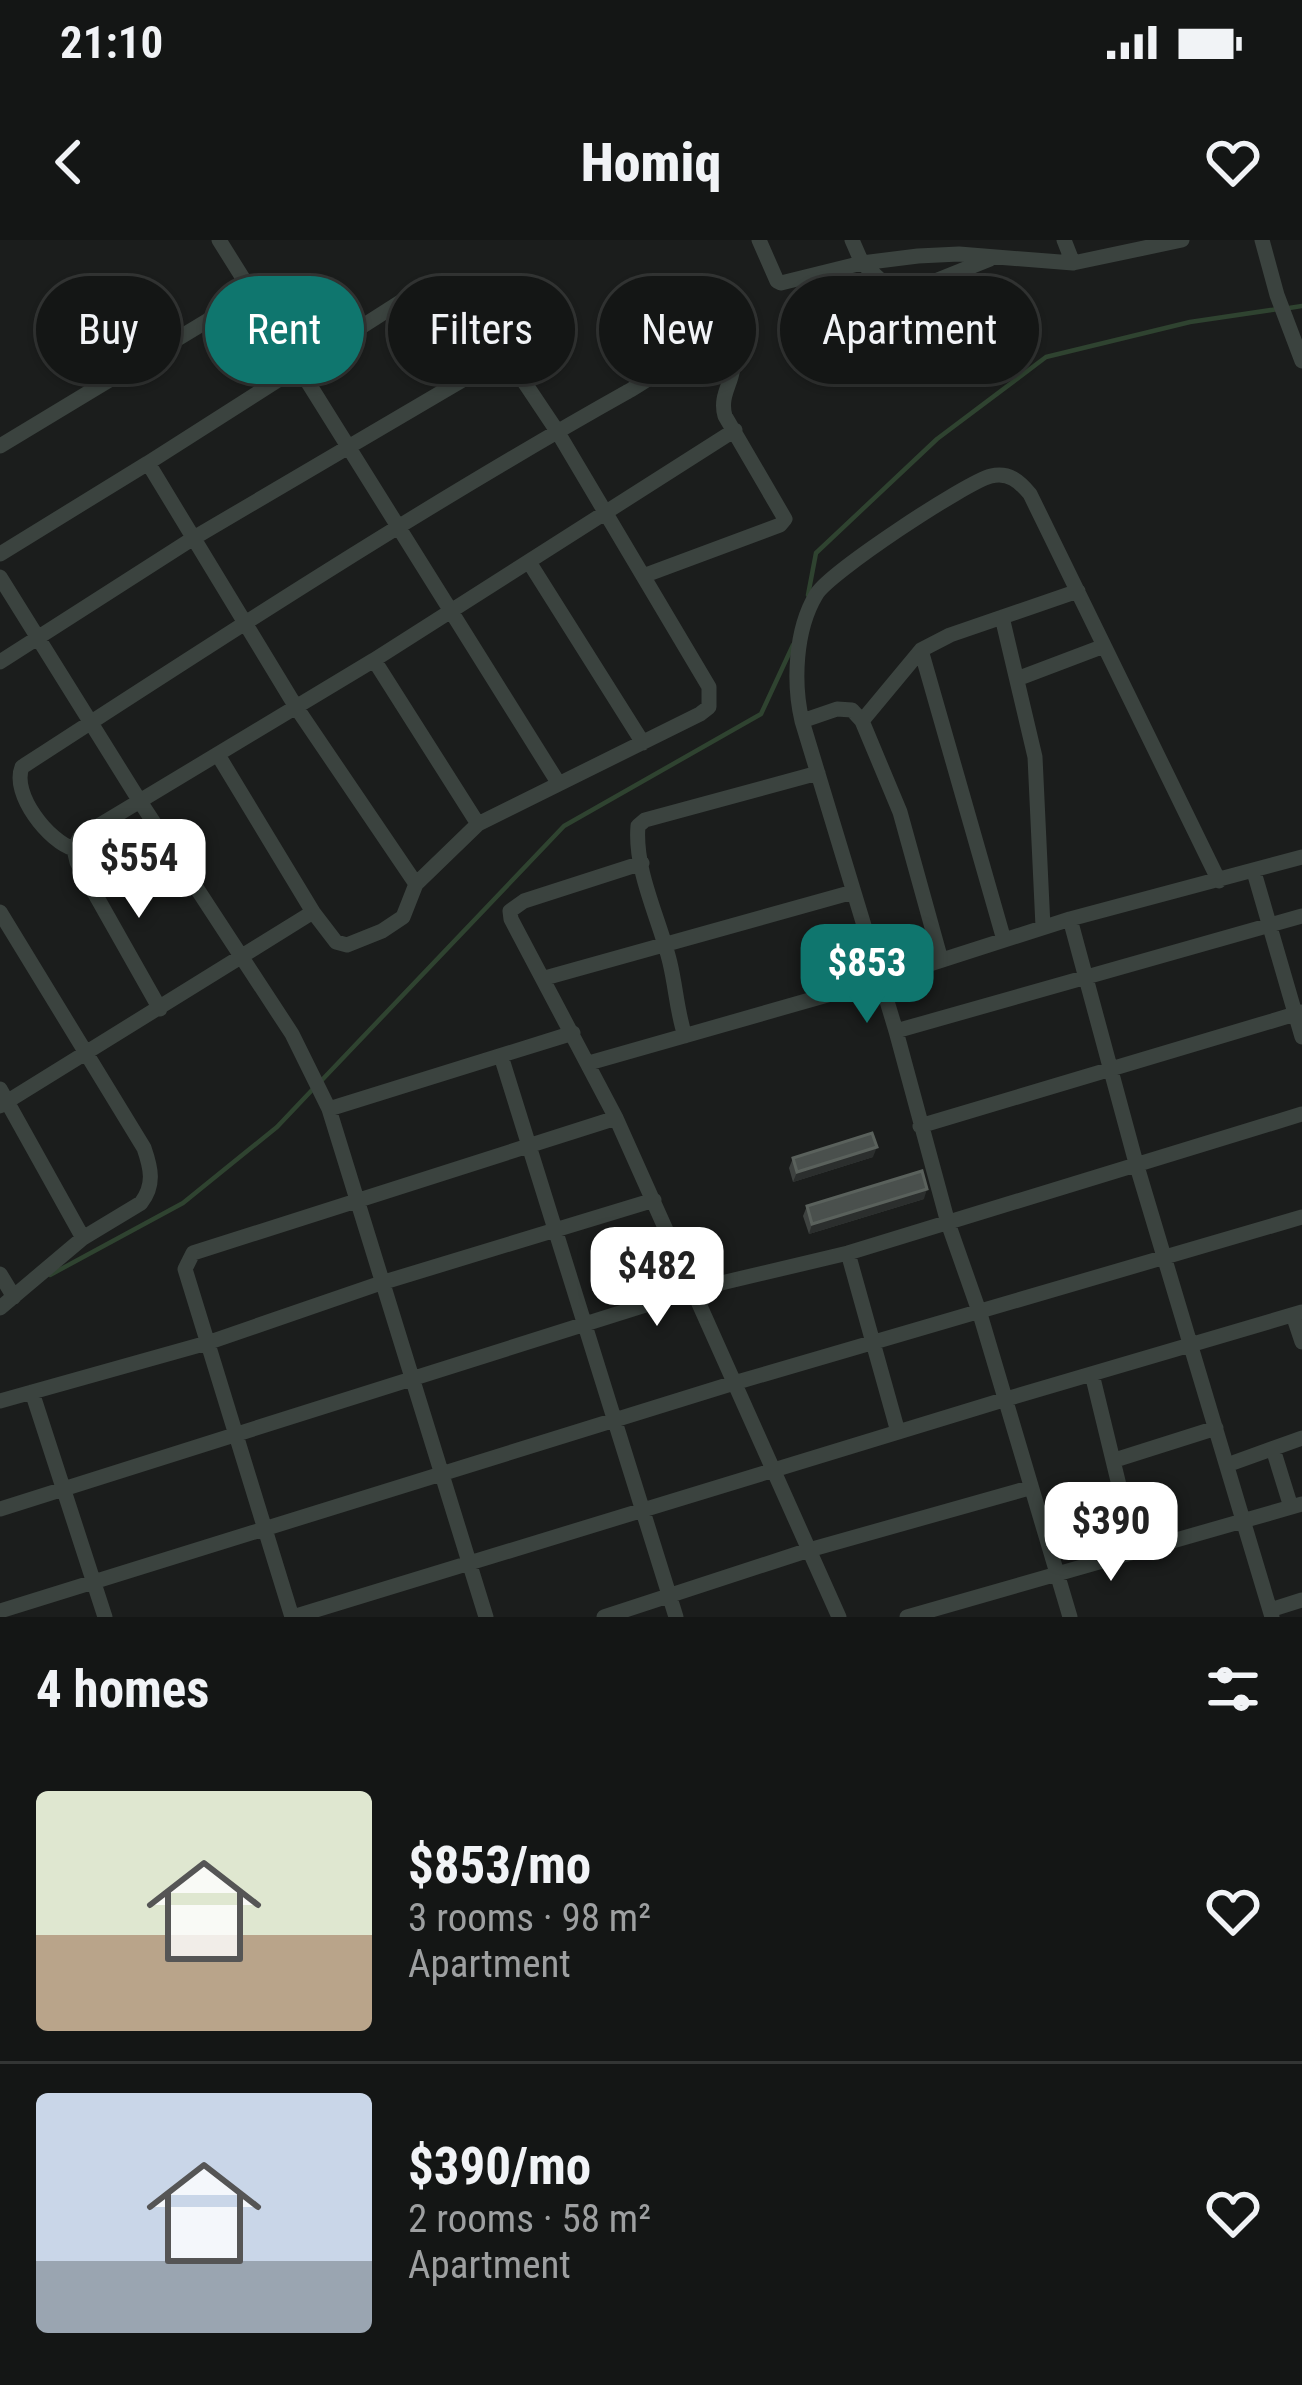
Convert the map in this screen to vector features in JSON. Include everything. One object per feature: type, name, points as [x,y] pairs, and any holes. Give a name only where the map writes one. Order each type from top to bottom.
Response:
[{"type":"street","points":[[219,240],[239,276]]},
{"type":"street","points":[[759,240],[781,283],[957,247],[995,256],[1073,263],[1182,240]]},
{"type":"street","points":[[853,240],[862,263],[876,276]]},
{"type":"street","points":[[1064,240],[1073,263]]},
{"type":"street","points":[[1262,240],[1300,353]]},
{"type":"street","points":[[946,276],[995,256]]},
{"type":"street","points":[[0,446],[205,322]]},
{"type":"street","points":[[74,849],[54,839],[20,790],[17,778],[22,767],[245,624],[705,343],[732,354],[735,368],[721,404],[785,520],[643,576]]},
{"type":"street","points":[[0,554],[270,384]]},
{"type":"street","points":[[307,384],[559,784]]},
{"type":"street","points":[[0,662],[192,539],[456,384]]},
{"type":"street","points":[[218,755],[313,912],[336,942],[356,943],[403,916],[416,884],[478,824],[709,706],[712,696],[606,512],[525,384]]},
{"type":"street","points":[[160,1009],[76,862],[74,849],[80,837],[374,660],[735,430]]},
{"type":"street","points":[[148,463],[296,707],[416,884]]},
{"type":"street","points":[[1070,1617],[980,1313],[948,1223],[896,1031],[802,722],[796,694],[798,666],[817,592],[938,504],[986,478],[1017,478],[1030,494],[1219,880]]},
{"type":"street","points":[[529,562],[643,743]]},
{"type":"street","points":[[0,577],[292,1034],[329,1109],[485,1617]]},
{"type":"street","points":[[862,722],[921,650],[1078,591]]},
{"type":"street","points":[[1002,617],[1035,757],[1043,927]]},
{"type":"street","points":[[1017,679],[1104,646]]},
{"type":"street","points":[[921,650],[1004,940]]},
{"type":"street","points":[[374,660],[478,824]]},
{"type":"street","points":[[802,722],[837,709],[852,710],[862,722],[900,812],[941,960]]},
{"type":"street","points":[[685,1036],[642,863],[638,826],[645,820],[818,773]]},
{"type":"street","points":[[589,1063],[880,980],[1070,919],[1302,857]]},
{"type":"street","points":[[642,863],[514,906],[511,919],[616,1118],[839,1617]]},
{"type":"street","points":[[1254,872],[1299,1013],[1302,1037]]},
{"type":"street","points":[[545,978],[853,892]]},
{"type":"street","points":[[0,912],[144,1148],[152,1169],[147,1195],[140,1203],[83,1238],[7,1303],[0,1274]]},
{"type":"street","points":[[83,1238],[2,1099],[87,1055],[313,912]]},
{"type":"street","points":[[896,1031],[1302,916]]},
{"type":"street","points":[[1070,919],[1136,1163],[1272,1613],[1302,1600]]},
{"type":"street","points":[[920,1126],[1299,1013]]},
{"type":"street","points":[[329,1109],[573,1033]]},
{"type":"street","points":[[501,1056],[676,1617]]},
{"type":"street","points":[[0,1509],[696,1289],[848,1253],[1302,1114]]},
{"type":"street","points":[[616,1118],[194,1253],[185,1269],[292,1617],[1298,1314],[1302,1342]]},
{"type":"street","points":[[0,1401],[207,1342],[654,1200]]},
{"type":"street","points":[[0,1611],[734,1383],[1302,1216]]},
{"type":"street","points":[[848,1253],[898,1432]]},
{"type":"street","points":[[1092,1375],[1135,1551]]},
{"type":"street","points":[[32,1392],[105,1617]]},
{"type":"street","points":[[1114,1460],[1216,1428]]},
{"type":"street","points":[[1227,1465],[1302,1438]]},
{"type":"street","points":[[907,1617],[1297,1505],[1273,1449]]},
{"type":"street","points":[[604,1617],[809,1550],[1029,1488]]},
{"type":"building","points":[[872,1133],[877,1147],[797,1172],[793,1158]]},
{"type":"building","points":[[922,1171],[927,1189],[812,1224],[807,1206]]},
{"type":"waterway","points":[[1289,308],[1302,306]]},
{"type":"waterway","points":[[808,595],[816,553],[937,439],[1046,357],[1190,322],[1278,309]]},
{"type":"waterway","points":[[321,1081],[564,826],[761,714],[793,645]]},
{"type":"waterway","points":[[50,1275],[183,1203],[277,1127],[313,1089]]}]
